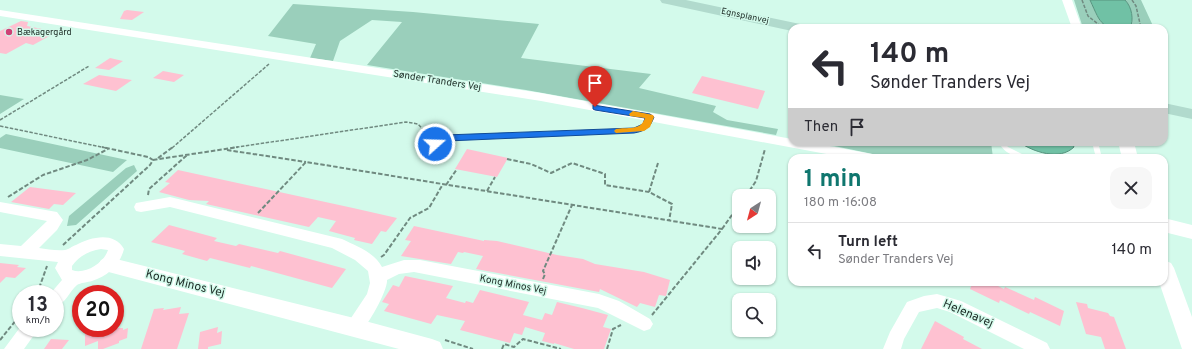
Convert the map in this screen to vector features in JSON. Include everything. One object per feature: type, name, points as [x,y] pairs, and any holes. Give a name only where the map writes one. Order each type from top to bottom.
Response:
[{"type":"main road","name":"Egnsplanvej","points":[[667,0],[788,25]]},
{"type":"main road","points":[[1168,101],[1192,106]]},
{"type":"main road","points":[[1168,109],[1192,114]]},
{"type":"street","points":[[1067,0],[1076,24]]},
{"type":"street","name":"Sønder Tranders Vej","points":[[0,13],[541,98],[788,142]]},
{"type":"street","name":"Sønder Tranders Vej","points":[[810,146],[851,154]]},
{"type":"street","points":[[144,206],[170,202],[336,243],[359,253],[376,270],[376,293],[354,327]]},
{"type":"street","points":[[3,203],[52,216],[55,220],[52,226],[24,253]]},
{"type":"street","points":[[1168,226],[1192,232]]},
{"type":"street","points":[[0,250],[62,256],[101,242],[108,243],[116,249],[116,254],[108,265],[92,275],[74,278],[64,273],[63,268],[65,262],[62,256]]},
{"type":"street","name":"Kong Minos Vej","points":[[108,265],[354,327],[432,349]]},
{"type":"street","name":"Kong Minos Vej","points":[[376,270],[420,266],[598,301],[613,306],[644,324]]},
{"type":"street","points":[[64,290],[74,278]]},
{"type":"street","points":[[1168,279],[1192,346]]},
{"type":"street","name":"Helenavej","points":[[892,349],[896,337],[913,307],[924,303],[937,301],[955,306],[1041,349]]},
{"type":"street","points":[[13,349],[23,337]]},
{"type":"lane","points":[[436,143],[445,138],[634,131],[647,125],[650,117]]},
{"type":"lane","points":[[1004,146],[1006,149],[1016,154]]},
{"type":"path","points":[[1082,0],[1088,16],[1097,24]]},
{"type":"path","points":[[1132,0],[1136,6],[1140,24]]},
{"type":"path","points":[[43,285],[44,268],[62,256],[65,242],[150,165],[153,160],[164,155],[278,56]]},
{"type":"path","points":[[0,120],[89,66]]},
{"type":"path","points":[[0,126],[148,157],[153,160],[406,122],[418,124],[436,143]]},
{"type":"path","points":[[751,189],[756,181],[768,138]]},
{"type":"path","points":[[3,203],[48,173],[64,168],[108,149]]},
{"type":"path","points":[[223,149],[722,229]]},
{"type":"path","points":[[144,206],[149,188],[188,154]]},
{"type":"path","points":[[507,159],[531,164],[551,173],[572,163],[605,174],[605,185],[649,192],[672,204],[670,221]]},
{"type":"path","points":[[250,222],[306,162]]},
{"type":"path","points":[[649,192],[658,163]]},
{"type":"path","points":[[376,270],[384,255],[410,218],[429,208],[457,169]]},
{"type":"path","points":[[487,191],[495,177]]},
{"type":"path","points":[[538,289],[545,274],[543,271],[572,205]]},
{"type":"path","points":[[644,324],[732,215]]},
{"type":"path","points":[[0,340],[12,325]]},
{"type":"path","points":[[607,349],[614,329]]},
{"type":"path","points":[[502,349],[504,344],[514,347],[523,339],[561,349]]},
{"type":"shaded area","points":[[1074,0],[1090,0],[1100,21],[1104,24],[1082,24]]},
{"type":"shaded area","points":[[1090,0],[1125,0],[1132,14],[1132,21],[1131,24],[1103,24]]},
{"type":"shaded area","points":[[1125,0],[1141,0],[1152,24],[1131,24],[1132,14]]},
{"type":"shaded area","points":[[293,4],[413,12],[539,24],[521,58],[651,74],[639,88],[716,106],[713,112],[727,120],[778,129],[776,135],[526,90],[367,65],[402,22],[372,20],[340,41],[333,61],[310,58],[316,44],[268,36]]},
{"type":"shaded area","points":[[0,95],[24,99],[0,114]]},
{"type":"shaded area","points":[[6,134],[127,160],[113,172],[0,148],[0,138]]},
{"type":"shaded area","points":[[834,146],[992,146],[992,154],[873,154]]},
{"type":"shaded area","points":[[1025,146],[1074,147],[1061,154],[1046,154]]},
{"type":"shaded area","points":[[134,165],[137,171],[76,225],[67,226],[69,216],[126,168]]},
{"type":"building","points":[[124,11],[144,12],[132,20],[120,19]]},
{"type":"building","points":[[21,21],[28,22],[27,26],[57,32],[33,45],[26,43],[6,54],[0,53],[0,31]]},
{"type":"building","points":[[110,58],[123,61],[109,70],[95,68]]},
{"type":"building","points":[[163,71],[184,75],[174,82],[153,78]]},
{"type":"building","points":[[99,75],[132,80],[116,91],[83,84]]},
{"type":"building","points":[[702,76],[765,91],[758,109],[692,93]]},
{"type":"building","points":[[467,149],[508,158],[497,177],[455,169]]},
{"type":"building","points":[[178,170],[397,218],[386,232],[381,231],[372,244],[354,240],[355,238],[329,231],[336,221],[318,217],[309,227],[206,204],[209,201],[189,200],[159,192],[170,183],[165,182]]},
{"type":"building","points":[[30,187],[76,193],[63,205],[54,204],[49,209],[11,202]]},
{"type":"building","points":[[169,225],[217,238],[214,241],[236,246],[239,244],[278,253],[280,251],[346,269],[332,288],[251,266],[250,268],[210,258],[207,261],[182,254],[185,251],[151,242]]},
{"type":"building","points":[[414,226],[484,241],[497,241],[557,255],[583,259],[595,264],[644,272],[670,280],[666,296],[659,295],[655,307],[640,303],[637,307],[600,289],[599,292],[476,269],[483,256],[458,252],[451,264],[401,256],[411,241],[405,240]]},
{"type":"building","points":[[0,263],[19,265],[17,267],[26,268],[15,278],[6,277],[0,283]]},
{"type":"building","points":[[405,276],[453,286],[446,298],[465,303],[466,301],[473,303],[480,290],[529,302],[523,315],[542,320],[545,313],[552,315],[557,302],[582,308],[608,315],[603,327],[611,329],[604,349],[574,349],[542,341],[545,333],[525,327],[522,335],[514,333],[510,343],[460,330],[465,321],[437,315],[431,324],[384,311],[389,304],[382,302],[393,285],[399,287]]},
{"type":"building","points":[[971,286],[998,286],[1004,289],[1005,287],[1034,300],[1035,297],[1064,311],[1060,326],[1030,312],[1029,314],[1000,300],[999,303],[970,289]]},
{"type":"building","points":[[1076,302],[1087,304],[1088,308],[1108,313],[1110,316],[1114,317],[1126,349],[1105,349],[1101,337],[1086,334]]},
{"type":"building","points":[[181,307],[179,314],[189,313],[177,349],[141,349],[154,309],[164,308],[163,310]]},
{"type":"building","points":[[935,321],[964,337],[963,339],[982,349],[921,349]]},
{"type":"building","points":[[218,327],[217,333],[222,331],[221,344],[208,347],[208,349],[198,349],[200,332]]},
{"type":"building","points":[[128,328],[127,338],[119,341],[119,343],[103,349],[98,349],[98,341],[85,346],[85,337],[124,337],[124,330]]},
{"type":"building","points":[[51,339],[69,340],[62,349],[44,349]]},
{"type":"slow traffic","points":[[619,131],[634,131],[647,125],[650,117],[633,114]]},
{"type":"place","name":"Bækagergård","points":[[9,32]]},
{"type":"route","points":[[435,144],[445,138],[634,131],[647,125],[650,117],[595,107]]}]
